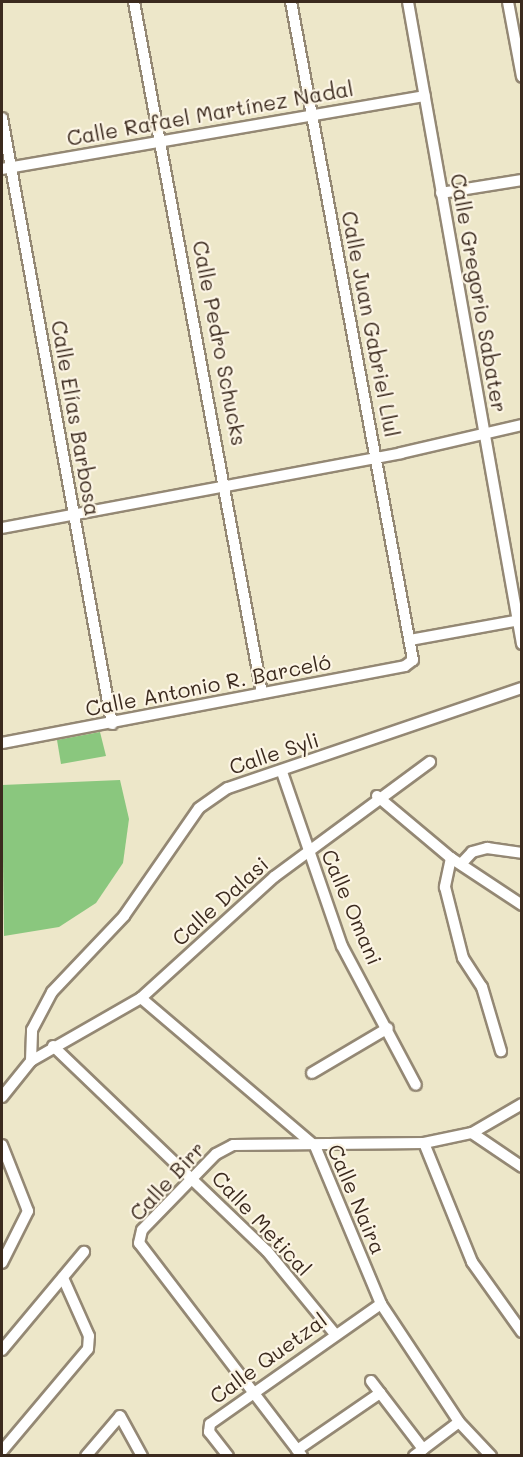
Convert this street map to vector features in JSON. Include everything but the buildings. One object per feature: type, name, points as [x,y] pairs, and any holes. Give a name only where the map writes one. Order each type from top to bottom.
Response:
[{"type":"street","name":"Calle Pedro Schucks","points":[[134,2],[228,486],[262,693]]},
{"type":"street","name":"Calle Juan Gabriel Llul","points":[[291,2],[412,654]]},
{"type":"street","name":"Calle Gregorio Sabater","points":[[408,2],[522,644]]},
{"type":"street","points":[[508,2],[522,76]]},
{"type":"street","name":"Calle Rafael Martínez Nadal","points":[[6,168],[425,96]]},
{"type":"street","name":"Calle Elías Barbosa","points":[[2,118],[6,168],[112,724]]},
{"type":"street","points":[[441,193],[522,180]]},
{"type":"street","points":[[2,528],[228,486],[522,425]]},
{"type":"street","points":[[410,640],[518,625]]},
{"type":"street","name":"Calle Antonio R. Barceló","points":[[2,742],[112,724],[405,666],[412,654]]},
{"type":"street","name":"Calle Syli","points":[[31,1061],[32,1030],[52,992],[124,916],[199,808],[228,788],[282,772],[522,688]]},
{"type":"street","name":"Calle Dalasi","points":[[2,1097],[31,1061],[53,1046],[141,998],[308,852],[377,796],[430,762]]},
{"type":"street","name":"Calle Omani","points":[[282,772],[342,946],[416,1084]]},
{"type":"street","points":[[377,796],[456,861],[522,904]]},
{"type":"street","points":[[501,1051],[482,987],[463,958],[445,887],[456,861],[472,852],[487,848],[522,853]]},
{"type":"street","name":"Calle Naira","points":[[141,998],[315,1146],[381,1304],[459,1422],[491,1455]]},
{"type":"street","points":[[312,1073],[388,1028]]},
{"type":"street","name":"Calle Metical","points":[[53,1046],[267,1251],[334,1333]]},
{"type":"street","name":"Calle Birr","points":[[299,1453],[139,1243],[142,1230],[193,1178],[233,1145],[315,1146],[424,1143],[472,1133],[522,1104]]},
{"type":"street","points":[[472,1133],[522,1167]]},
{"type":"street","points":[[424,1143],[472,1262],[522,1332]]},
{"type":"street","points":[[2,1146],[28,1210],[2,1263]]},
{"type":"street","points":[[2,1350],[84,1252]]},
{"type":"street","points":[[2,1451],[88,1349],[89,1336],[63,1278]]},
{"type":"street","name":"Calle Quetzal","points":[[228,1455],[209,1432],[210,1424],[334,1333],[381,1304]]},
{"type":"street","points":[[370,1381],[418,1452],[459,1422]]},
{"type":"street","points":[[299,1453],[380,1393]]},
{"type":"street","points":[[86,1455],[120,1416],[142,1455]]},
{"type":"green space","points":[[100,732],[106,756],[61,764],[57,740]]},
{"type":"green space","points":[[120,780],[129,819],[123,863],[96,903],[59,927],[4,936],[2,785]]}]
